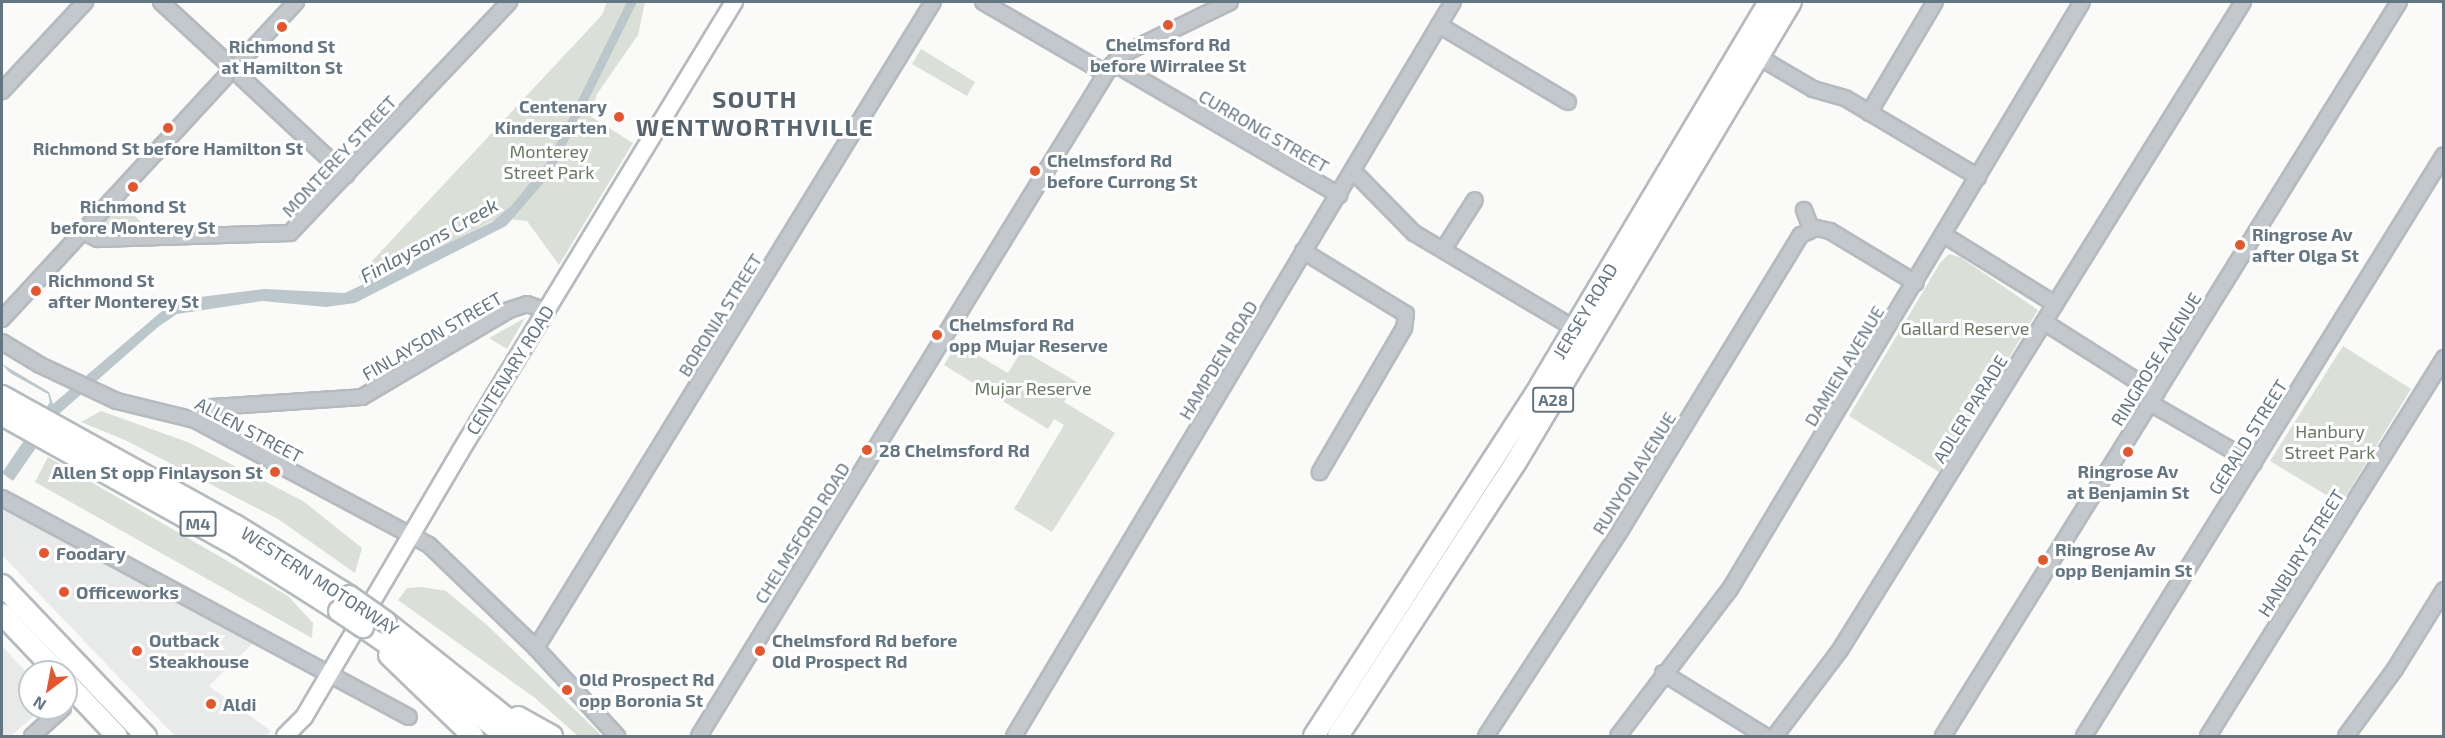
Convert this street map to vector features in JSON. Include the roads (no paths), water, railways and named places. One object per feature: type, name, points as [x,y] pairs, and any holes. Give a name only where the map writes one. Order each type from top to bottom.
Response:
[{"type":"highway","name":"JERSEY ROAD","points":[[1338,736],[1516,462],[1750,52],[1769,2]]},
{"type":"highway","name":"JERSEY ROAD","points":[[1314,736],[1474,493],[1574,328],[1750,52],[1791,2]]},
{"type":"highway","name":"WESTERN MOTORWAY","points":[[2,396],[29,421],[238,547],[344,603],[375,631],[505,736]]},
{"type":"highway","name":"WESTERN MOTORWAY","points":[[2,416],[29,421]]},
{"type":"highway","points":[[2,585],[146,736]]},
{"type":"highway","points":[[2,614],[46,660]]},
{"type":"highway","name":"WESTERN MOTORWAY","points":[[375,631],[482,696],[529,736]]},
{"type":"highway","points":[[375,631],[473,736]]},
{"type":"highway","points":[[482,696],[552,736]]},
{"type":"highway","points":[[78,706],[117,736]]},
{"type":"main road","name":"CENTENARY ROAD","points":[[285,736],[304,717],[410,536],[734,2]]},
{"type":"street","points":[[2,91],[85,2]]},
{"type":"street","points":[[161,2],[225,61]]},
{"type":"street","points":[[241,61],[296,2]]},
{"type":"street","name":"MONTEREY STREET","points":[[82,231],[98,239],[286,235],[346,175],[509,2]]},
{"type":"street","name":"BORONIA STREET","points":[[537,648],[933,2]]},
{"type":"street","name":"CURRONG STREET","points":[[983,2],[1100,70],[1120,67],[1339,195]]},
{"type":"street","name":"CHELMSFORD ROAD","points":[[699,736],[1110,67],[1129,51],[1230,2]]},
{"type":"street","name":"HAMPDEN ROAD","points":[[1014,736],[1453,2]]},
{"type":"street","points":[[1869,113],[1935,2]]},
{"type":"street","name":"DAMIEN AVENUE","points":[[1618,736],[1663,673],[1730,589],[1916,283],[2082,2]]},
{"type":"street","name":"ADLER PARADE","points":[[1775,736],[1840,650],[2243,2]]},
{"type":"street","name":"RINGROSE AVENUE","points":[[1943,736],[2399,2]]},
{"type":"street","points":[[1439,25],[1568,102]]},
{"type":"street","points":[[1750,52],[1809,88],[1838,95],[1978,177]]},
{"type":"street","points":[[225,77],[221,67],[225,61],[231,58],[241,61]]},
{"type":"street","points":[[241,61],[244,70],[241,77]]},
{"type":"street","points":[[2,319],[225,77],[241,77],[346,175]]},
{"type":"street","name":"GERALD STREET","points":[[2084,736],[2444,155]]},
{"type":"street","points":[[1353,171],[1396,219],[1443,250],[1574,328]]},
{"type":"street","points":[[1443,250],[1475,200]]},
{"type":"street","points":[[1804,210],[1811,228],[1830,231],[1916,283]]},
{"type":"street","name":"RUNYON AVENUE","points":[[1486,736],[1620,531],[1798,238],[1811,228]]},
{"type":"street","points":[[1944,235],[2055,304]]},
{"type":"street","points":[[1303,251],[1406,314],[1404,328],[1320,472]]},
{"type":"street","name":"FINLAYSON STREET","points":[[195,420],[202,411],[213,407],[362,397],[509,310],[527,304],[547,311]]},
{"type":"street","points":[[2044,322],[2153,398],[2254,463]]},
{"type":"street","name":"ALLEN STREET","points":[[2,342],[71,381],[129,404],[195,420],[429,545],[537,648],[617,736]]},
{"type":"street","name":"HANBURY STREET","points":[[2208,736],[2444,358]]},
{"type":"street","points":[[2,498],[410,717]]},
{"type":"street","points":[[2353,734],[2444,590]]},
{"type":"street","points":[[1663,673],[1765,736]]},
{"type":"street","points":[[32,736],[47,720]]},
{"type":"place","name":"Chelmsford Rd before Wirralee St","points":[[1168,25]]},
{"type":"place","name":"Richmond St at Hamilton St","points":[[282,27]]},
{"type":"place","name":"Centenary Kindergarten","points":[[619,117]]},
{"type":"place","name":"Richmond St before Hamilton St","points":[[168,128]]},
{"type":"place","name":"Chelmsford Rd before Currong St","points":[[1035,171]]},
{"type":"place","name":"Richmond St before Monterey St","points":[[133,187]]},
{"type":"place","name":"Ringrose Av after Olga St","points":[[2240,245]]},
{"type":"place","name":"Richmond St after Monterey St","points":[[36,291]]},
{"type":"place","name":"Chelmsford Rd opp Mujar Reserve","points":[[937,335]]},
{"type":"place","name":"28 Chelmsford Rd","points":[[867,450]]},
{"type":"place","name":"Ringrose Av at Benjamin St","points":[[2128,452]]},
{"type":"place","name":"Allen St opp Finlayson St","points":[[275,472]]},
{"type":"place","name":"Foodary","points":[[44,553]]},
{"type":"place","name":"Ringrose Av opp Benjamin St","points":[[2043,560]]},
{"type":"place","name":"Officeworks","points":[[64,592]]},
{"type":"place","name":"Outback Steakhouse","points":[[137,651]]},
{"type":"place","name":"Chelmsford Rd before Old Prospect Rd","points":[[760,651]]},
{"type":"place","name":"Old Prospect Rd opp Boronia St","points":[[567,690]]},
{"type":"place","name":"Aldi","points":[[211,704]]},
{"type":"district","name":"SOUTH WENTWORTHVILLE","points":[[755,113]]},
{"type":"park label","name":"Monterey Street Park","points":[[549,162]]},
{"type":"park label","name":"Gallard Reserve","points":[[1965,328]]},
{"type":"park label","name":"Mujar Reserve","points":[[1033,388]]},
{"type":"park label","name":"Hanbury Street Park","points":[[2330,442]]},
{"type":"water label","name":"Finlaysons Creek","points":[[429,240]]}]
